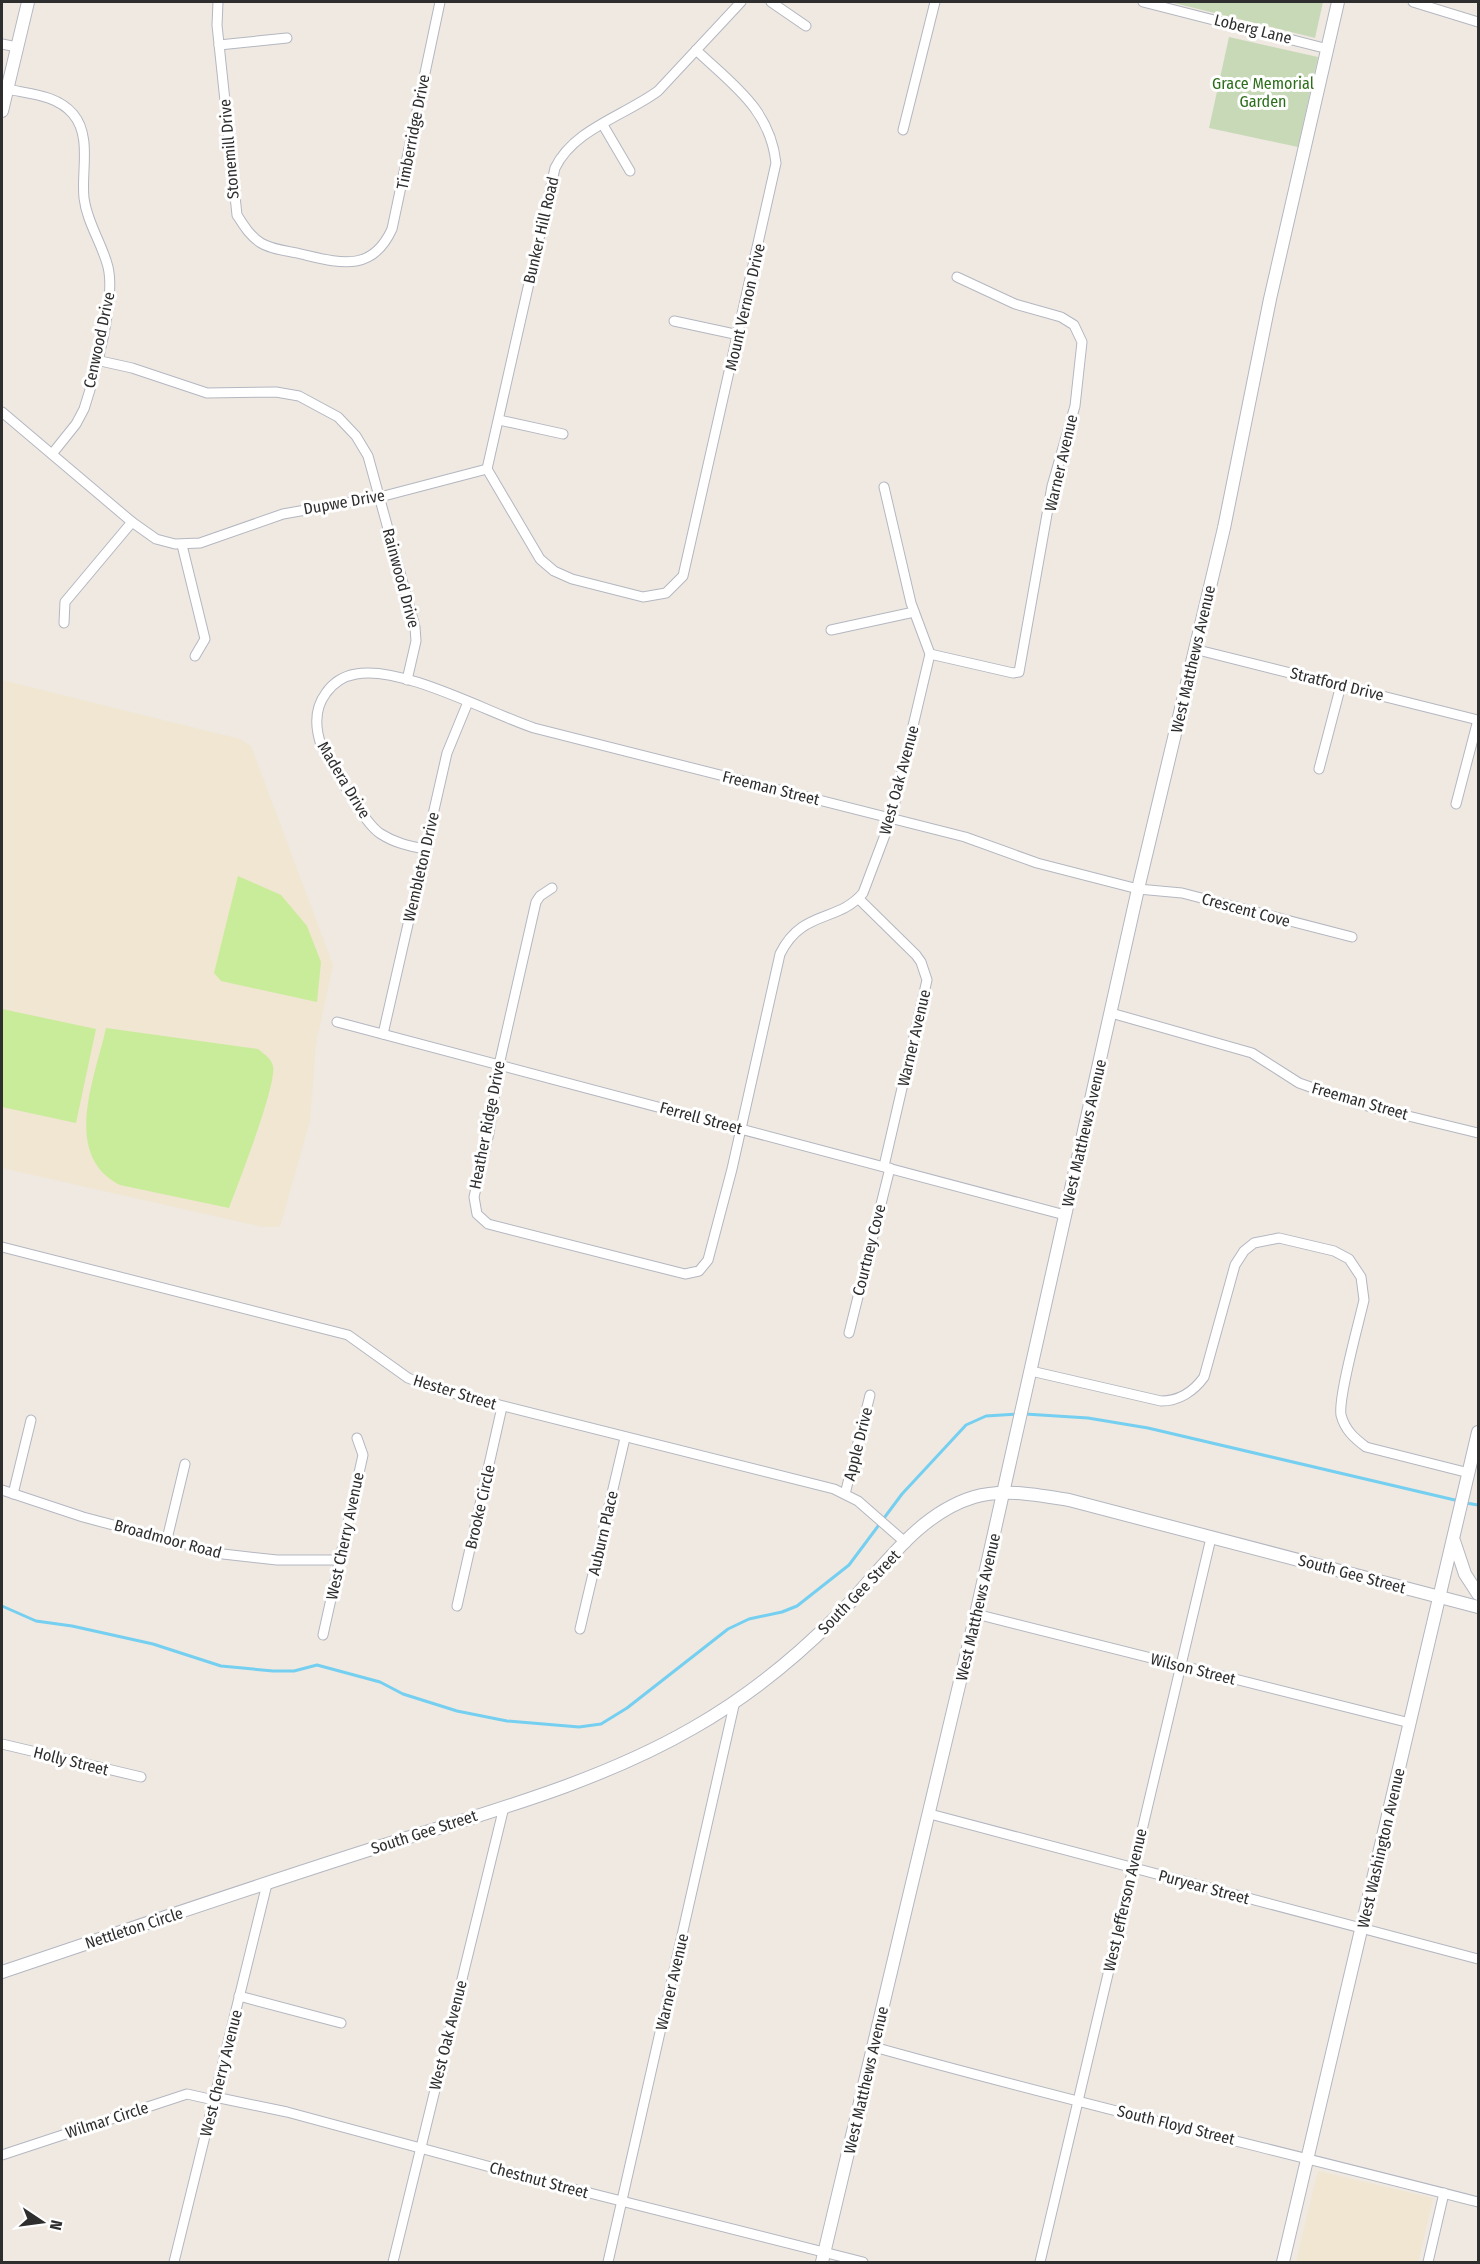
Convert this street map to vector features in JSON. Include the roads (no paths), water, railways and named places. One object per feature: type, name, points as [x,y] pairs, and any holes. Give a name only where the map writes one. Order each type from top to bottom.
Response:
[{"type":"street","points":[[2,111],[28,2]]},
{"type":"street","name":"Stonemill Drive","points":[[218,2],[219,45],[234,205],[242,225],[253,237],[267,246],[312,257],[350,263],[372,255]]},
{"type":"street","name":"Timberridge Drive","points":[[372,255],[382,247],[392,229],[440,2]]},
{"type":"street","name":"Bunker Hill Road","points":[[487,469],[555,168],[571,144],[657,91],[741,2]]},
{"type":"street","points":[[771,2],[806,26]]},
{"type":"street","points":[[903,130],[935,2]]},
{"type":"street","name":"Loberg Lane","points":[[1143,2],[1328,49]]},
{"type":"street","name":"West Matthews Avenue","points":[[824,2257],[930,1814],[1138,889],[1224,528],[1269,299],[1338,2]]},
{"type":"street","points":[[1413,2],[1479,22]]},
{"type":"street","points":[[219,45],[286,38]]},
{"type":"street","points":[[2,44],[17,47]]},
{"type":"street","name":"Mount Vernon Drive","points":[[487,469],[540,559],[554,571],[572,579],[643,597],[658,596],[674,587],[686,568],[774,178],[774,144],[762,116],[753,103],[696,50]]},
{"type":"street","name":"Cenwood Drive","points":[[7,89],[59,102],[72,113],[82,130],[86,206],[106,260],[111,288],[84,409],[76,424],[52,454]]},
{"type":"street","points":[[603,125],[630,171]]},
{"type":"street","name":"Warner Avenue","points":[[930,654],[1013,673],[1019,672],[1052,486],[1074,405],[1082,342],[1074,325],[1061,317],[1016,304],[957,277]]},
{"type":"street","points":[[674,321],[739,335]]},
{"type":"street","name":"Rainwood Drive","points":[[96,360],[132,368],[207,393],[276,392],[313,401],[332,412],[356,436],[368,456],[415,627],[416,641],[406,680]]},
{"type":"street","name":"Dupwe Drive","points":[[2,412],[132,522],[156,539],[182,545],[200,543],[283,514],[380,497],[487,469]]},
{"type":"street","points":[[498,420],[563,434]]},
{"type":"street","points":[[884,487],[914,612],[930,654]]},
{"type":"street","points":[[64,623],[65,602],[132,522]]},
{"type":"street","points":[[182,545],[205,639],[195,656]]},
{"type":"street","points":[[831,630],[914,612]]},
{"type":"street","name":"Stratford Drive","points":[[1194,649],[1478,720]]},
{"type":"street","name":"West Oak Avenue","points":[[859,899],[891,819],[930,654]]},
{"type":"street","name":"Madera Drive","points":[[406,680],[370,673],[357,673],[334,684],[319,704],[316,732],[321,745],[368,822],[378,833],[395,842],[425,849]]},
{"type":"street","name":"Freeman Street","points":[[406,680],[439,689],[534,728],[965,837],[1037,863],[1138,889]]},
{"type":"street","points":[[1319,769],[1341,685]]},
{"type":"street","name":"Wembleton Drive","points":[[382,1034],[447,753],[468,702]]},
{"type":"street","points":[[1456,804],[1478,720]]},
{"type":"street","name":"Heather Ridge Drive","points":[[552,888],[540,896],[536,902],[499,1065],[489,1133],[474,1197],[474,1207],[485,1222],[685,1274],[699,1272],[708,1260],[739,1128]]},
{"type":"street","name":"Crescent Cove","points":[[1138,889],[1182,893],[1352,937]]},
{"type":"street","points":[[739,1128],[776,970],[786,943],[808,922],[859,899]]},
{"type":"street","name":"Warner Avenue","points":[[859,899],[916,955],[927,980],[887,1167]]},
{"type":"street","name":"Freeman Street","points":[[1111,1013],[1252,1053],[1299,1083],[1349,1101],[1479,1133]]},
{"type":"street","name":"Ferrell Street","points":[[337,1022],[1065,1215]]},
{"type":"street","name":"Courtney Cove","points":[[849,1333],[887,1167]]},
{"type":"street","points":[[1031,1371],[1161,1401],[1179,1398],[1196,1388],[1204,1377],[1235,1265],[1247,1248],[1266,1239],[1279,1238],[1334,1251],[1352,1262],[1364,1287],[1364,1300],[1341,1405],[1345,1426],[1356,1440],[1366,1447],[1468,1477]]},
{"type":"street","name":"Hester Street","points":[[2,1247],[348,1335],[408,1378],[436,1389],[845,1494],[867,1509],[906,1543]]},
{"type":"street","name":"Apple Drive","points":[[845,1494],[870,1395]]},
{"type":"street","name":"Brooke Circle","points":[[458,1606],[502,1407]]},
{"type":"street","points":[[13,1494],[31,1420]]},
{"type":"street","name":"West Washington Avenue","points":[[1283,2262],[1479,1432]]},
{"type":"street","name":"Auburn Place","points":[[580,1629],[626,1437]]},
{"type":"street","name":"West Cherry Avenue","points":[[323,1635],[363,1455],[357,1438]]},
{"type":"street","points":[[167,1539],[185,1464]]},
{"type":"street","name":"Broadmoor Road","points":[[2,1490],[83,1517],[236,1556],[278,1560],[339,1560]]},
{"type":"street","name":"South Gee Street","points":[[267,1884],[504,1807],[615,1767],[693,1728],[735,1701],[787,1662],[836,1618],[921,1526],[944,1509],[975,1497],[1004,1493],[1069,1500],[1479,1607]]},
{"type":"street","name":"West Jefferson Avenue","points":[[1040,2262],[1211,1538]]},
{"type":"street","points":[[1454,1541],[1465,1574],[1479,1594]]},
{"type":"street","name":"Wilson Street","points":[[976,1614],[1410,1723]]},
{"type":"street","name":"Warner Avenue","points":[[608,2262],[735,1701]]},
{"type":"street","name":"Holly Street","points":[[2,1744],[141,1777]]},
{"type":"street","name":"West Oak Avenue","points":[[393,2262],[504,1807]]},
{"type":"street","name":"Puryear Street","points":[[930,1814],[1479,1959]]},
{"type":"street","name":"West Cherry Avenue","points":[[174,2262],[267,1884]]},
{"type":"street","name":"Nettleton Circle","points":[[2,1972],[267,1884]]},
{"type":"street","points":[[239,1996],[340,2023]]},
{"type":"street","name":"South Floyd Street","points":[[874,2047],[1079,2102],[1308,2157],[1444,2193],[1478,2199]]},
{"type":"street","name":"Wilmar Circle","points":[[2,2155],[187,2094],[214,2098]]},
{"type":"street","name":"Chestnut Street","points":[[214,2098],[287,2112],[824,2257],[863,2262]]},
{"type":"street","points":[[1428,2262],[1444,2193]]},
{"type":"waterway","points":[[2,1606],[36,1621],[72,1626],[153,1644],[221,1666],[294,1671],[317,1665],[380,1682],[403,1694],[457,1711],[507,1721],[579,1727],[601,1724],[627,1708],[728,1629],[749,1619],[782,1612],[797,1606],[849,1565],[902,1494],[966,1425],[986,1416],[1019,1414]]},
{"type":"waterway","points":[[1025,1414],[1088,1418],[1148,1428],[1459,1501]]},
{"type":"waterway","points":[[1466,1503],[1478,1505]]},
{"type":"park label","name":"Grace Memorial Garden","points":[[1263,92]]}]
